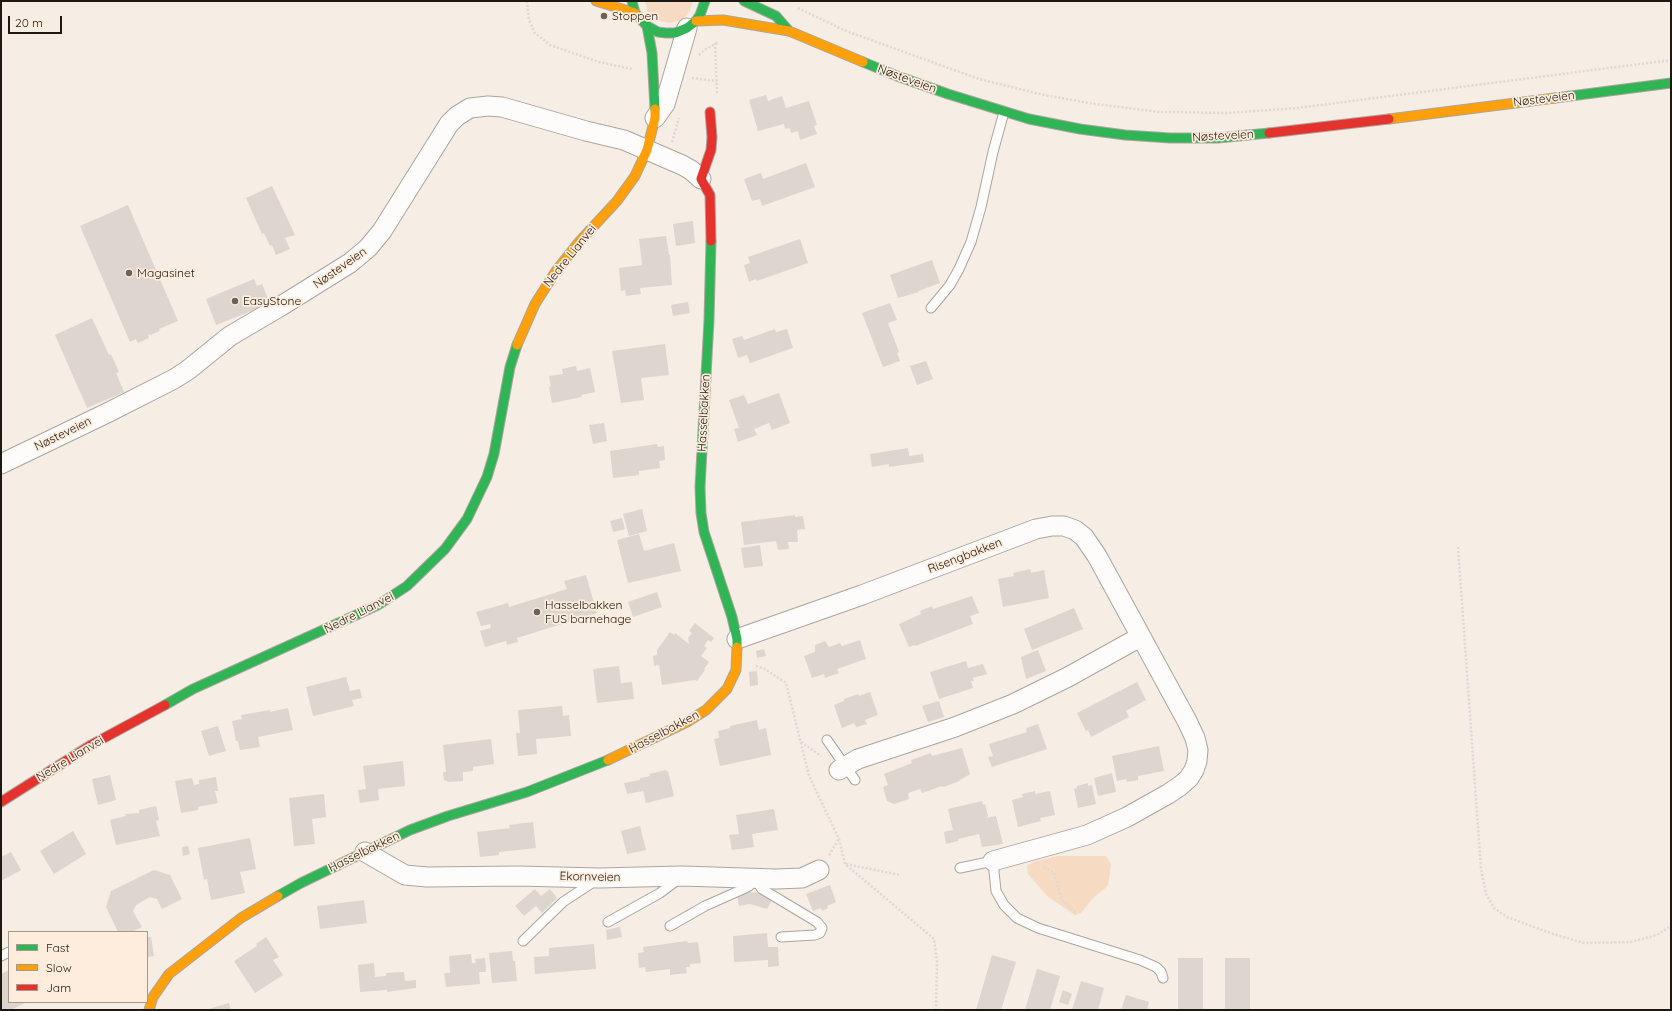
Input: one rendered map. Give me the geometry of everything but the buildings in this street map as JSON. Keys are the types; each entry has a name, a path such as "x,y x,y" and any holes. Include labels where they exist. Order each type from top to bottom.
{"street":[{"path":"596,1 635,13"},
{"path":"632,1 635,13 647,26"},
{"path":"691,25 700,15 705,1"},
{"name":"Nøsteveien","path":"744,1 776,16 789,31"},
{"name":"Nøsteveien","path":"647,26 658,32 666,34 675,33 691,25 723,20 789,31 897,76 1004,112 1080,129 1125,135 1170,138 1218,138 1296,131 1671,83"},
{"name":"Nedre Lianvei","path":"1,802 53,768 147,714 213,680 378,605 407,586 445,549 467,519 487,477 494,454 510,367 520,336 535,304 556,271 579,242 617,201 638,172 647,150 656,118 665,104 691,25"},
{"name":"Nedre Lianvei","path":"647,26 652,53 656,118"},
{"name":"Nøsteveien","path":"1,464 108,413 174,379 188,370 230,336 350,263 368,248 382,231 441,135 449,124 463,112 479,107 502,107 586,131 624,140 647,150"},
{"path":"701,179 711,150 712,137 710,112"},
{"name":"Hasselbakken","path":"149,1010 153,998 169,974 241,918 301,883 410,830 448,816 527,792 576,774 665,734 706,710 720,696 732,680 737,660 737,639 732,617 704,532 701,513 701,465 711,259 710,195 701,179 691,170 647,150"},
{"name":"Risengbakken","path":"737,639 862,595 1036,529 1052,526 1064,526 1075,530 1084,537 1097,556 1194,738 1198,750 1194,770 1189,778 1168,794 1127,817 1087,835 993,861"},
{"path":"846,772 858,759 955,726 1012,704 1068,677 1140,637"},
{"name":"Ekornveien","path":"365,852 405,875 427,877 525,876 599,878 682,876 802,878 820,870"}],"lane":[{"path":"931,308 950,285 971,242 1004,112"},
{"path":"827,740 846,772"},
{"path":"993,861 996,890 1004,905 1017,918 1044,930 1140,960 1156,967 1161,972 1163,978"},
{"name":"Risengbakken","path":"960,868 993,861"},
{"path":"608,922 660,893 682,876"},
{"path":"523,941 563,902 599,878"},
{"path":"670,926 705,906 749,886 754,878 762,889 817,922 822,928 820,933 815,935 781,937"}],"path":[{"path":"527,1 529,20 535,33 550,45 599,62 634,69"},
{"path":"796,8 846,31 979,79 1044,95 1095,104 1160,112 1227,113 1297,108 1671,60"},
{"path":"696,58 715,43 721,41"},
{"path":"715,43 717,98"},
{"path":"688,77 717,81"},
{"path":"672,145 680,114"},
{"path":"1458,547 1481,869 1486,894 1491,904 1494,908 1507,917 1553,934 1584,943 1631,942 1657,934 1671,926"},
{"path":"737,660 765,669 786,683 809,776 839,839 845,864 934,939 937,961 936,1010"},
{"path":"1025,853 1032,863 1045,867 1054,873 1062,900 1076,913"},
{"path":"845,864 900,875"}],"shaded area":[{"path":"645,1 693,1 690,10 685,17 678,21 669,23 661,21 648,12"},
{"path":"1058,856 1106,856 1111,864 1108,886 1094,897 1081,913 1075,915 1048,897 1028,874 1027,865 1036,861"}],"traffic: fast":[{"path":"632,1 635,13 647,26 658,32 666,33 675,33 687,28 696,21 705,1"},
{"path":"744,1 776,16 789,31"},
{"path":"647,26 652,53 655,109"},
{"path":"863,62 948,94 1029,119 1080,129 1125,135 1170,138 1218,138 1269,133"},
{"path":"1555,98 1671,83"},
{"path":"711,241 709,320 700,487 701,513 704,532 732,617 737,639 737,647"},
{"path":"165,705 193,689 378,605 407,586 445,549 467,519 487,477 494,454 510,367 517,345"},
{"path":"278,896 301,883 410,830 448,816 527,792 608,760"}],"traffic: slow":[{"path":"596,1 635,13"},
{"path":"696,21 723,20 789,31 863,62"},
{"path":"1389,119 1555,98"},
{"path":"517,345 535,304 556,271 579,242 617,201 635,176 647,150 655,118 655,109"},
{"path":"608,760 687,722 706,710 727,689 736,670 737,647"},
{"path":"149,1010 153,997 169,974 241,918 278,896"}],"traffic: jam":[{"path":"710,112 712,137 711,150 701,179 710,195 711,241"},
{"path":"1269,133 1389,119"},
{"path":"1,802 91,745 165,705"}],"place":[{"name":"Stoppen","path":"604,16"},
{"name":"Magasinet","path":"129,273"},
{"name":"EasyStone","path":"235,301"},
{"name":"Hasselbakken FUS barnehage","path":"537,612"}]}
